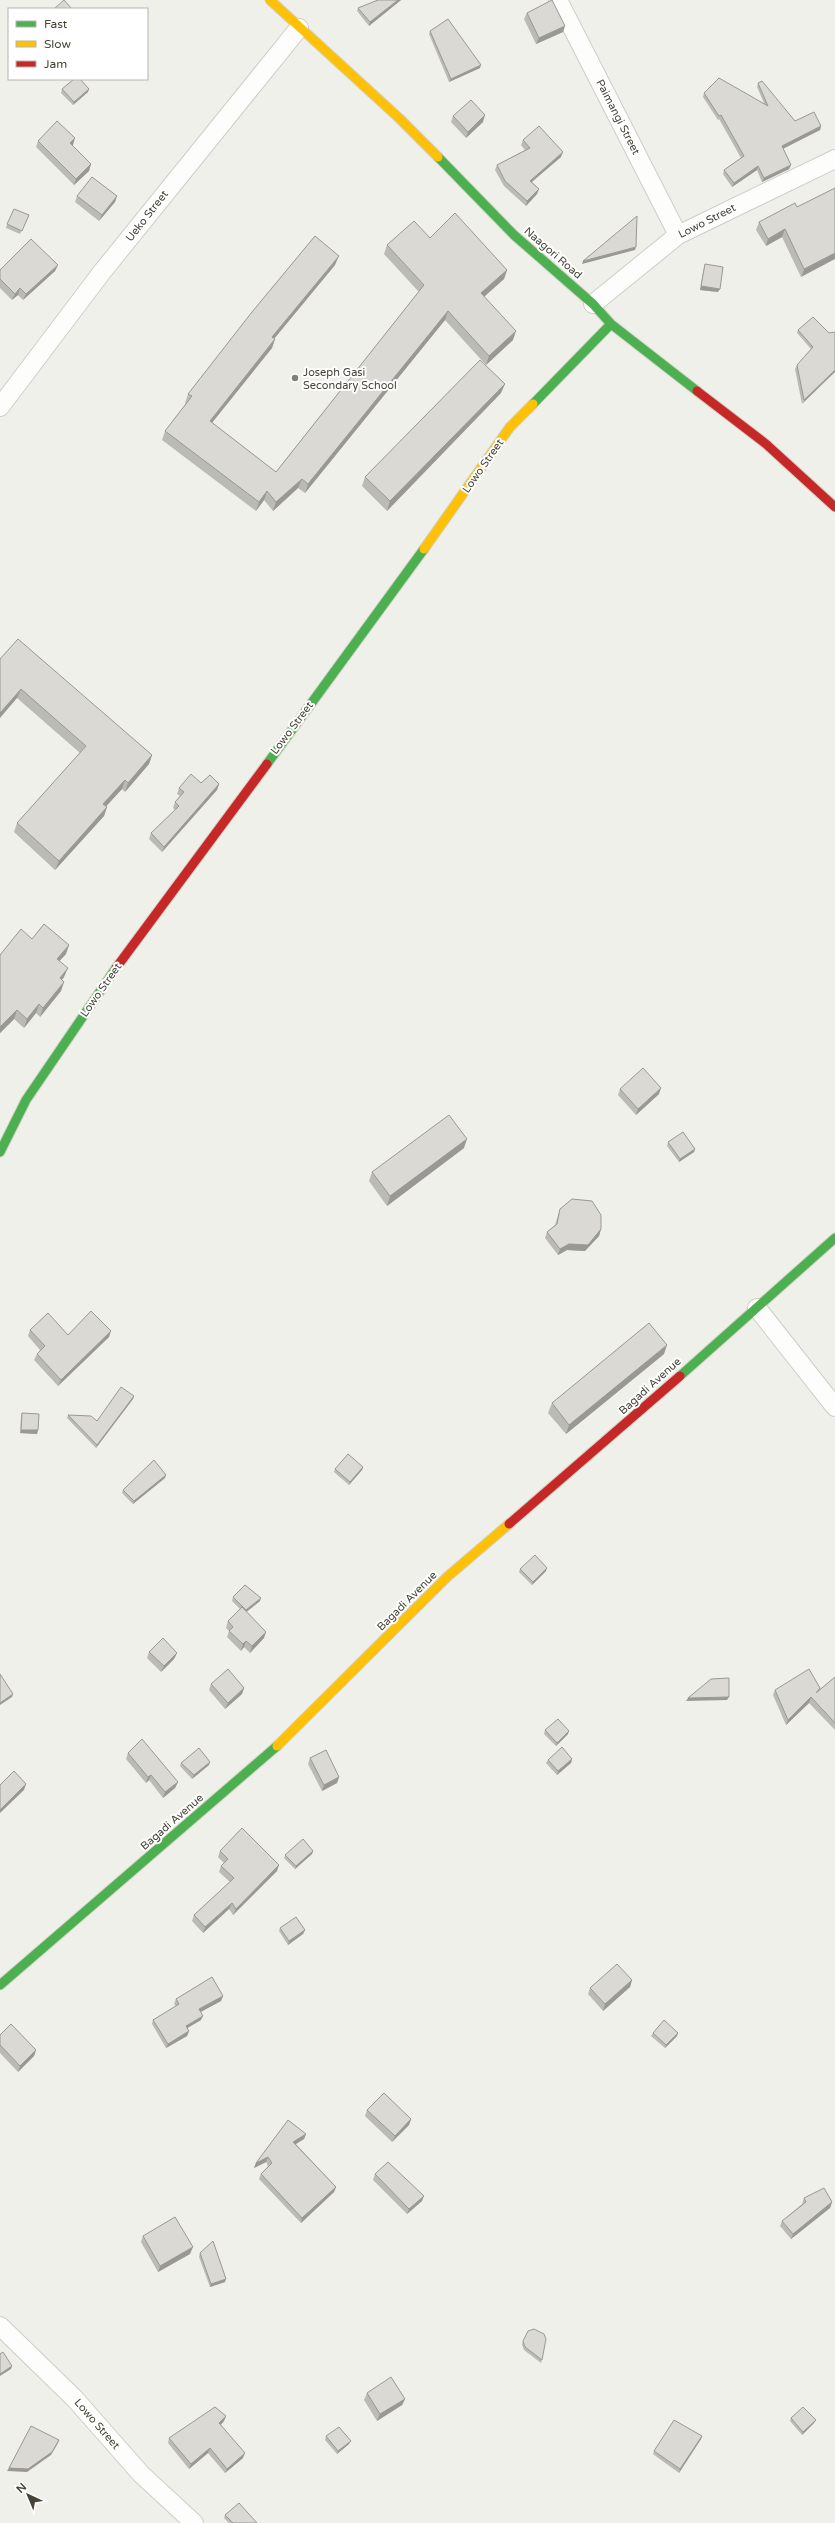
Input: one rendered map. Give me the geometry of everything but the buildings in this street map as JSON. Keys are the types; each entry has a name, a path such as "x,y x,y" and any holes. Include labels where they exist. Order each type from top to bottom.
{"street":[{"name":"Naagori Road","path":"270,0 398,118 514,235 593,304 611,324 766,444 835,507"},
{"name":"Paimangi Street","path":"558,0 678,235"},
{"name":"Ueko Street","path":"0,407 102,272 299,28"},
{"name":"Lowo Street","path":"593,304 678,235 835,159"},
{"name":"Lowo Street","path":"0,1152 26,1100 112,974 384,606 510,427 611,324"},
{"name":"Bagadi Avenue","path":"0,1985 293,1732 447,1578 595,1451 835,1238"},
{"path":"756,1308 835,1407"},
{"name":"Lowo Street","path":"0,2326 75,2399 141,2474 194,2523"}],"traffic: fast":[{"path":"438,157 514,235 593,304 611,324 697,391"},
{"path":"533,404 611,324"},
{"path":"267,764 424,549"},
{"path":"0,1152 26,1100 116,968"},
{"path":"680,1376 835,1238"},
{"path":"0,1985 277,1746"}],"traffic: slow":[{"path":"270,0 399,118 438,157"},
{"path":"424,549 510,427 533,404"},
{"path":"277,1746 447,1577 509,1524"}],"traffic: jam":[{"path":"697,391 766,444 835,507"},
{"path":"116,968 267,764"},
{"path":"509,1524 680,1376"}],"place":[{"name":"Joseph Gasi Secondary School","path":"295,378"}]}
